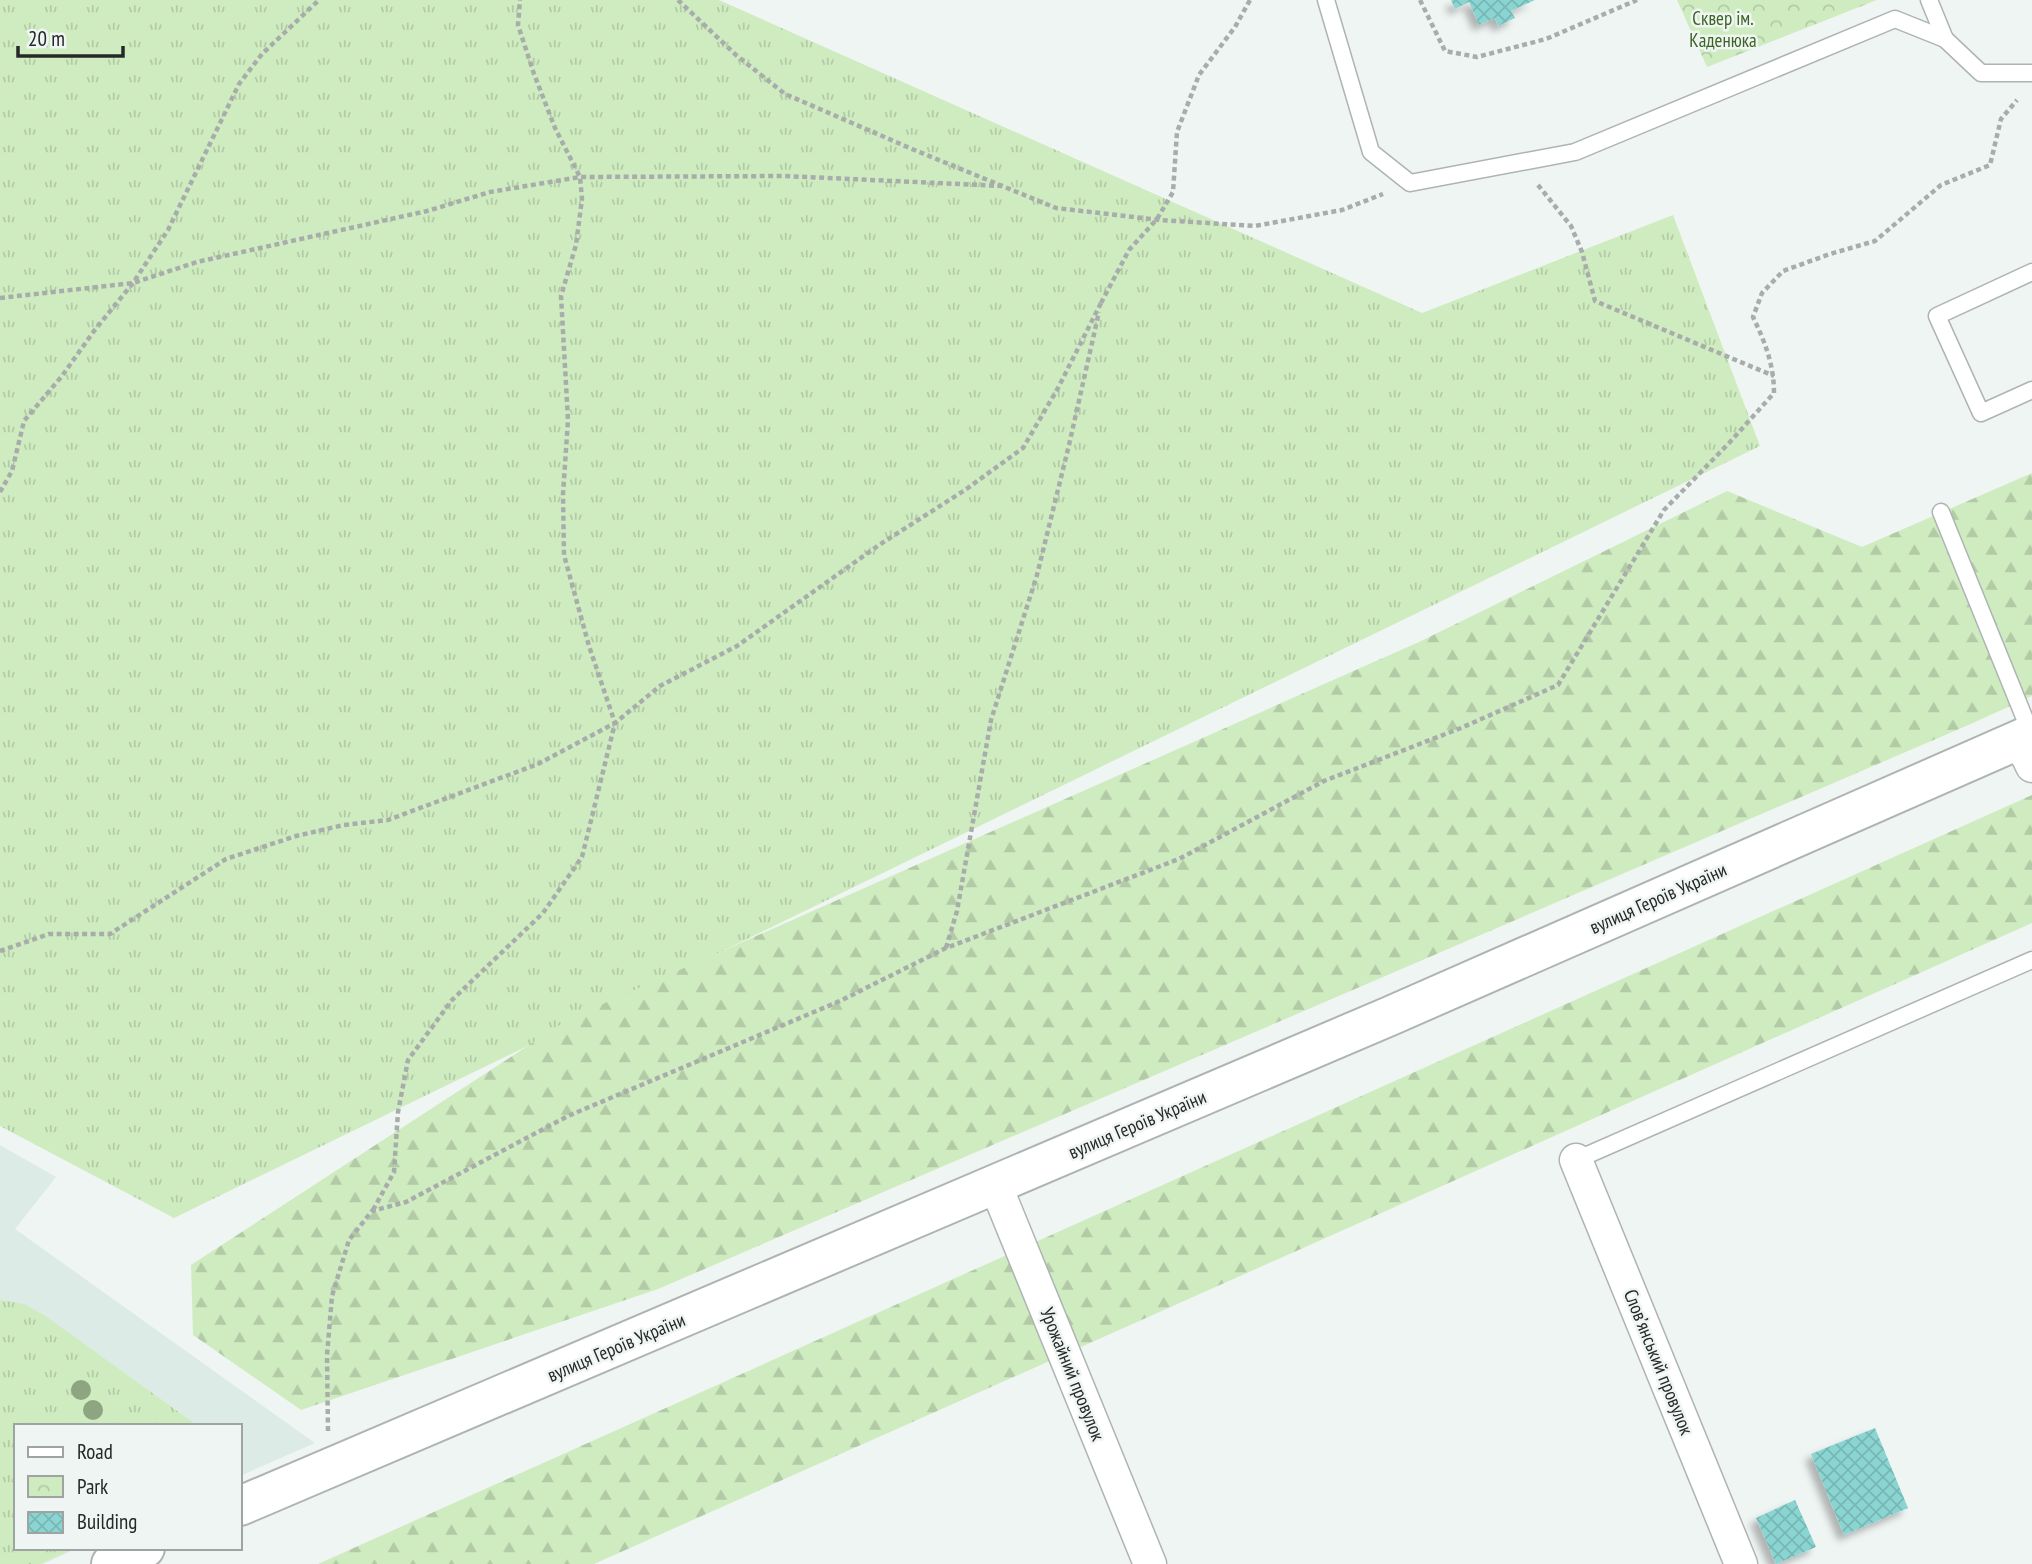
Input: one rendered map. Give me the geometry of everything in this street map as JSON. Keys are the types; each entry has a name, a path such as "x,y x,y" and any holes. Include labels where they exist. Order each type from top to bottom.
{"main road":[{"name":"вулиця Героїв України","path":"242,1505 2029,743"},
{"path":"111,1564 141,1550"}],"street":[{"name":"Словʼянський провулок","path":"1576,1160 1741,1564"},
{"name":"Урожайний провулок","path":"995,1184 1150,1564"}],"lane":[{"path":"1326,0 1371,152 1410,183 1575,152 1895,19 1945,38"},
{"path":"1929,0 1945,38 1981,73 2032,73"},
{"path":"2032,272 1937,316 1982,413 2032,390"},
{"path":"1941,512 2029,743"},
{"path":"1576,1160 2032,960"}],"path":[{"path":"0,492 12,471 24,421 133,283 168,230 239,84 262,54 319,0"},
{"path":"328,1470 327,1355 332,1296 349,1240 372,1210 394,1172 398,1112 408,1060 452,1000 543,913 582,857 615,723 589,646 564,555 563,494 568,420 561,296 576,245 582,199 580,177 555,128 530,62 518,25 520,0"},
{"path":"678,0 736,55 785,94 1056,208 1255,226 1342,210 1410,183"},
{"path":"0,951 49,934 110,934 226,859 296,836 344,825 388,820 537,764 615,723 660,686 737,646 879,545 1023,448 1058,388 1129,250 1157,219 1173,192 1177,132 1199,75 1235,27 1250,0"},
{"path":"1420,0 1445,51 1477,57 1546,39 1637,0"},
{"path":"372,1210 406,1202 568,1116 840,1001 946,948 1179,859 1324,781 1461,728 1558,685 1664,510 1774,393 1774,376 1766,344 1753,317 1762,293 1783,271 1875,241 1941,185 1990,165 2001,119 2024,92"},
{"path":"1520,163 1571,226 1582,252 1595,301 1774,376"},
{"path":"0,299 133,283 197,262 427,211 490,192 580,177 785,176 1002,186"},
{"path":"946,948 957,911 991,720 1037,575 1101,303"}],"shaded area":[{"path":"0,1145 56,1177 15,1229 315,1443 242,1475 242,1424 14,1424 14,1550 74,1550 43,1564 0,1564"}],"green space":[{"path":"0,0 719,0 1422,313 1673,215 1760,446 174,1218 0,1126"},
{"name":"Сквер ім. Каденюка","path":"1677,0 1877,0 1707,67"},
{"path":"2032,473 2032,696 658,1289 301,1410 193,1335 191,1265 569,1019 1419,642 1727,491 1862,547"},
{"path":"2032,795 2032,923 594,1564 318,1564"},
{"path":"0,1300 24,1304 44,1315 195,1424 14,1424 14,1550 72,1550 40,1564 0,1564"}],"building":[{"path":"1451,0 1535,0 1511,11 1515,18 1498,26 1495,18 1479,25 1469,2 1455,9"},
{"path":"1875,1428 1908,1508 1844,1535 1811,1454"},
{"path":"1795,1500 1816,1547 1776,1564 1756,1518"}]}
